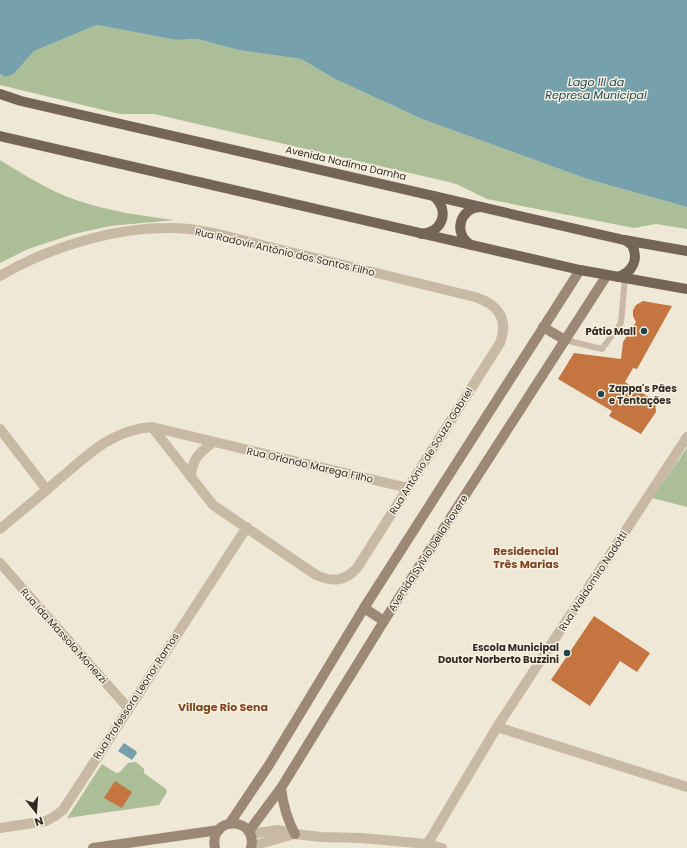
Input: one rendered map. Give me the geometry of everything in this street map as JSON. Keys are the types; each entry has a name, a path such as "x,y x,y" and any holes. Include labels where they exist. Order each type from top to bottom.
{"main road":[{"name":"Avenida Nadima Damha","path":"0,94 21,101 624,240 687,251"},
{"path":"0,136 472,246 580,270 687,289"},
{"path":"421,234 431,232 436,229 441,221 443,210 438,200 434,196"},
{"path":"472,246 462,236 460,226 461,221 467,212 472,209 484,208"},
{"path":"621,277 631,270 635,262 635,253 632,245 624,240"},
{"path":"230,823 269,765 364,608 580,270"},
{"name":"Avenida Sylvio Della Rovere","path":"250,833 281,788 384,621 607,275"},
{"path":"543,327 565,340"},
{"path":"364,608 384,621"},
{"path":"281,788 283,806 295,834"},
{"path":"215,848 215,836 219,830 226,824 230,823 241,824 250,833 252,847"},
{"path":"93,848 219,830"}],"street":[{"name":"Rua Radovir Antônio dos Santos Filho","path":"0,276 32,260 70,245 128,231 169,228 216,234 475,297 493,304 499,312"},
{"name":"Rua Antônio de Souza Gabriel","path":"246,528 316,575 330,580 338,580 352,574 500,343 504,332 503,322 499,312"},
{"name":"Rua Orlando Marega Filho","path":"0,529 101,444 125,432 139,428 152,427 408,488"},
{"path":"152,427 213,505 246,528"},
{"path":"0,429 47,490"},
{"name":"Rua Waldomiro Nadotti","path":"426,846 497,727 687,437"},
{"path":"191,478 191,468 196,456 213,442"},
{"name":"Rua Professora Leonor Ramos","path":"0,828 46,821 62,810 246,528"},
{"name":"Rua Ida Massola Monezzi","path":"0,563 128,708"},
{"path":"497,727 687,787"},
{"path":"250,833 277,830 321,837 361,838 442,848"},
{"path":"252,847 295,834"}],"lane":[{"path":"565,340 602,348 621,323 621,277"}],"green space":[{"path":"97,25 176,40 198,39 238,50 301,59 335,79 422,119 587,179 687,207 687,229 656,224 634,228 487,199 449,182 154,114 120,114 0,85 0,74 5,77 14,74 34,51"},
{"path":"0,160 47,187 76,200 125,213 175,220 110,226 74,234 28,249 0,263"},
{"path":"687,448 687,507 652,498"},
{"path":"136,762 144,769 144,773 166,789 167,792 159,805 67,818 102,764 116,773 120,772 128,763"}],"water":[{"name":"Lago III da Represa Municipal","path":"0,0 687,0 687,207 587,179 422,119 335,79 301,59 238,50 198,39 176,40 97,25 34,51 14,74 5,77 0,74"},
{"path":"124,743 137,753 132,760 118,751"}],"building":[{"path":"643,301 672,306 637,369 633,368 625,382 655,401 656,412 641,434 609,416 612,411 558,379 574,353 621,359 623,342 636,322 633,316 633,310 636,305"},
{"name":"Escola Municipal Doutor Norberto Buzzini","path":"594,616 650,653 637,672 620,661 590,706 551,680"},
{"path":"115,781 132,792 122,808 104,798"}],"place":[{"name":"Pátio Mall","path":"644,331"},
{"name":"Zappa's Pães e Tentações","path":"601,394"},
{"name":"Escola Municipal Doutor Norberto Buzzini","path":"567,653"}],"district":[{"name":"Residencial Três Marias","path":"526,557"},
{"name":"Village Rio Sena","path":"223,707"}]}
